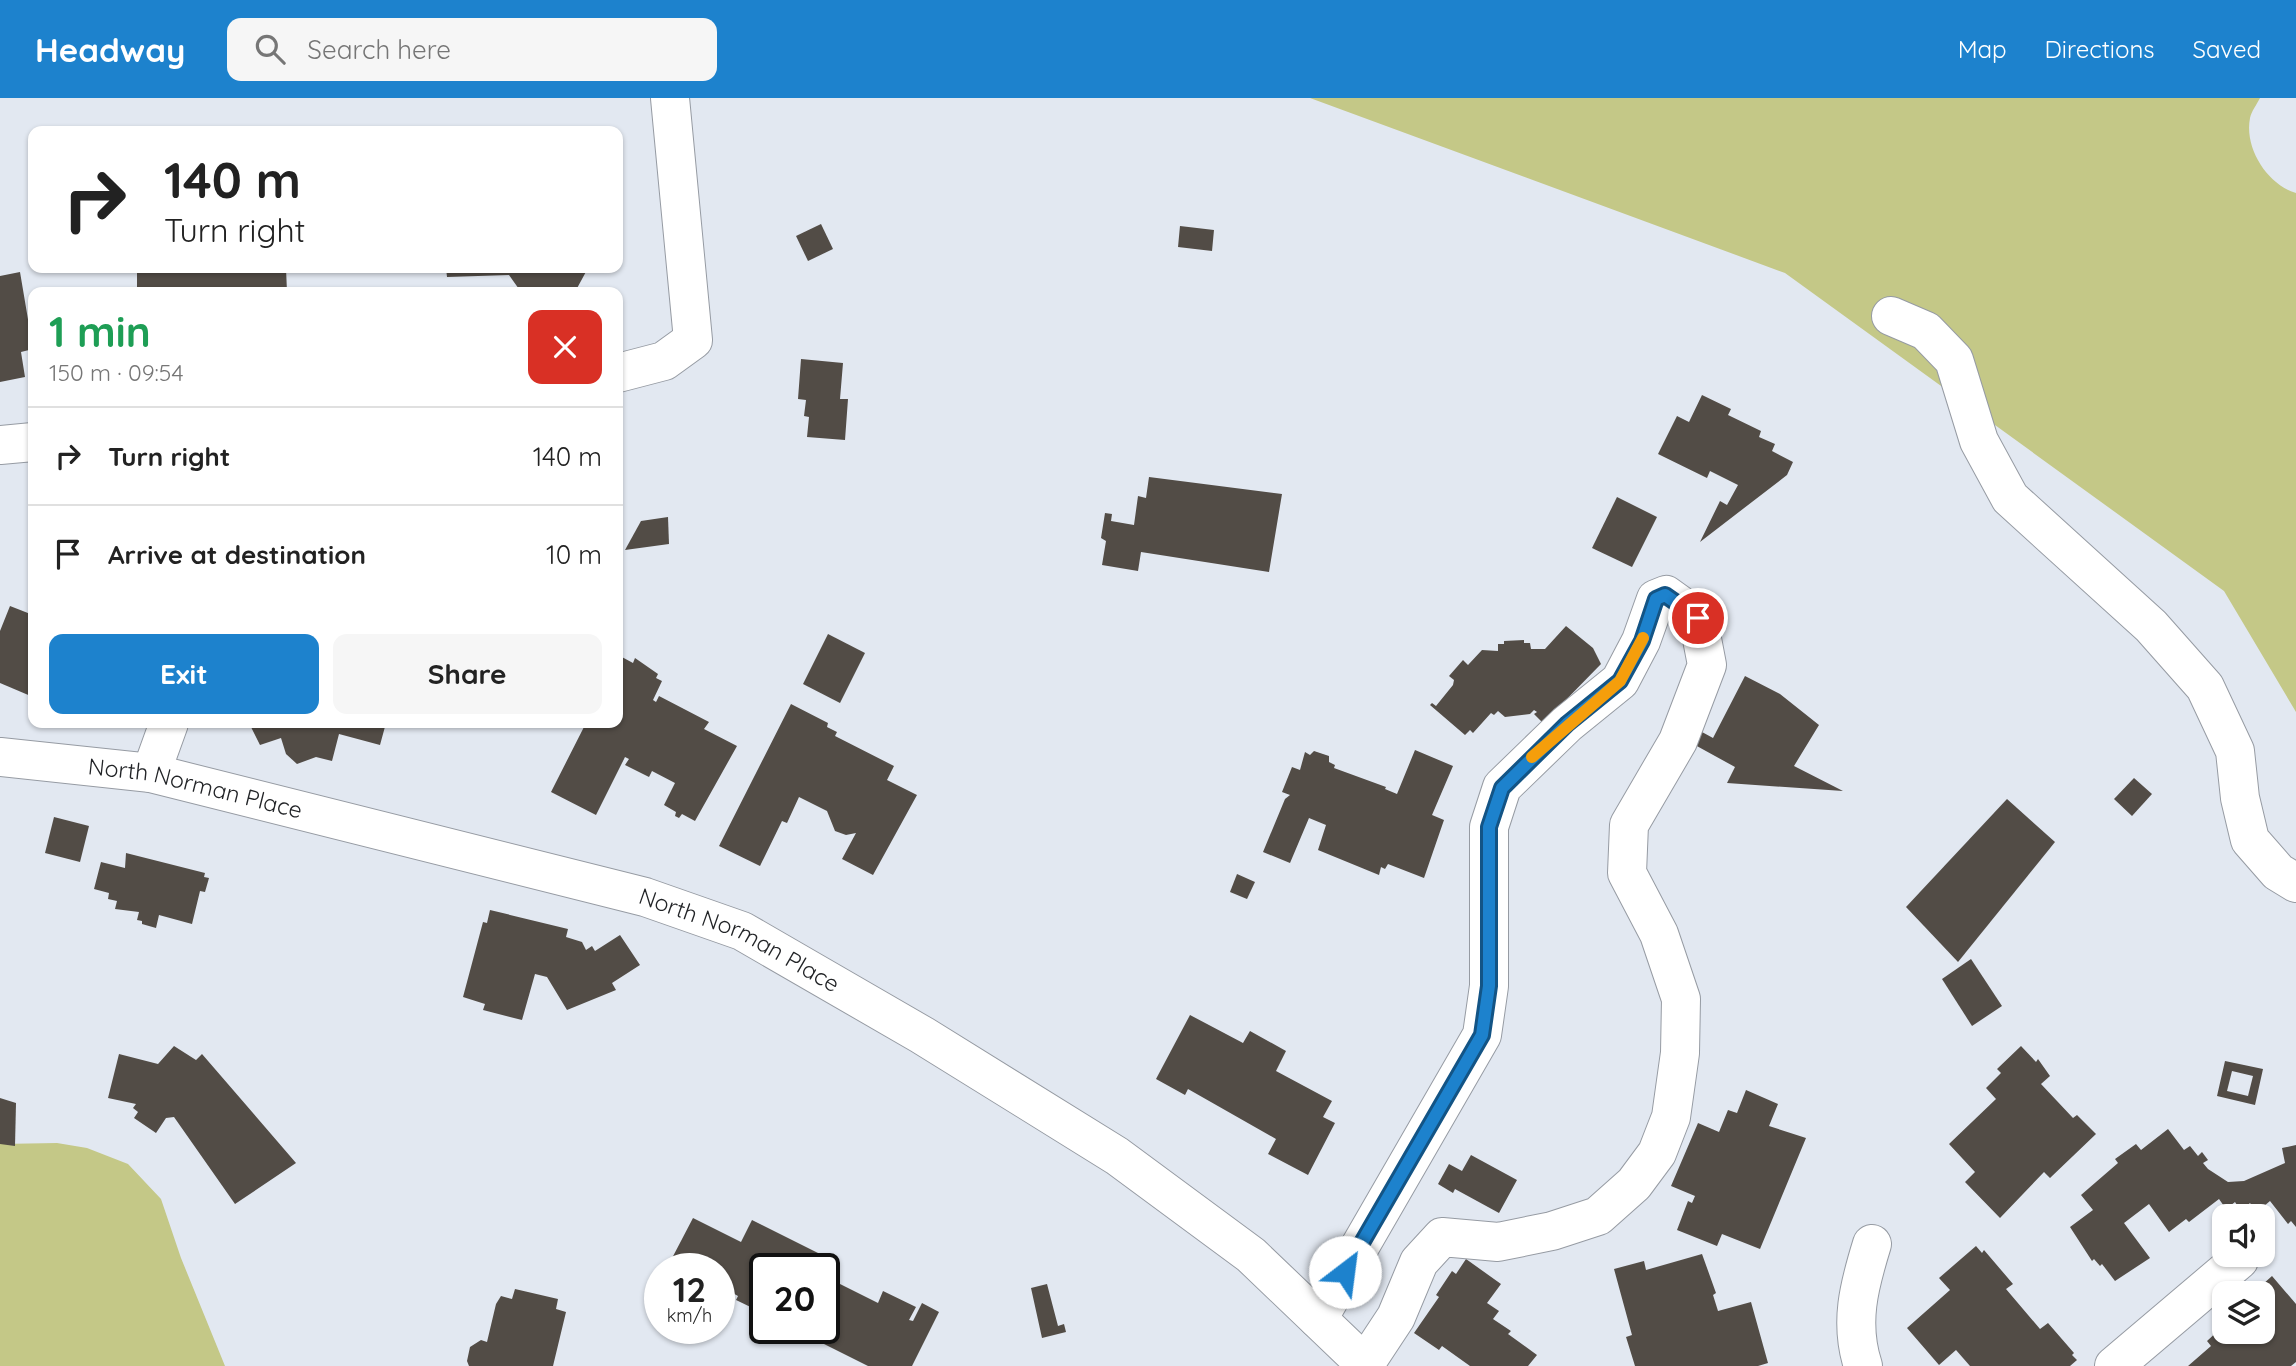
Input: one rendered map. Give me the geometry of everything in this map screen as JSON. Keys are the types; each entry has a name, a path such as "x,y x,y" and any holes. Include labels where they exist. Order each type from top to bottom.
{"street":[{"path":"623,372 664,361 693,340 670,98"},
{"path":"1891,316 1926,331 1954,360 1979,441 2010,498 2151,626 2205,687 2235,751 2240,798 2250,840 2278,872 2296,883"},
{"path":"0,445 28,442"},
{"path":"1318,1319 1482,1035 1489,986 1489,827 1502,788 1567,724 1620,681 1642,641 1656,599 1665,595 1698,618 1707,665 1678,741 1629,825 1627,873 1659,934 1681,999 1680,1053 1671,1117 1657,1153 1634,1184 1598,1216 1552,1231 1498,1242 1442,1237 1419,1262 1396,1317 1366,1365"},
{"path":"151,773 167,728"},
{"name":"North Norman Place","path":"0,757 151,773 645,897 742,931 922,1035 1117,1156 1251,1255 1366,1365"},
{"path":"1863,1366 1856,1343 1856,1295 1872,1244"},
{"path":"2114,1366 2231,1267"}],"green space":[{"path":"1310,98 2260,98 2250,118 2249,130 2255,153 2260,164 2276,182 2296,193 2296,712 2224,591 1785,273"},
{"path":"57,1143 87,1148 128,1164 161,1199 181,1258 225,1366 0,1366 0,1144"}],"building":[{"path":"821,224 833,249 808,261 796,236"},
{"path":"1180,226 1214,230 1212,251 1178,247"},
{"path":"20,272 28,319 28,350 21,352 25,377 0,382 0,276"},
{"path":"137,273 286,273 287,287 137,287"},
{"path":"447,273 585,273 578,287 517,287 509,275 447,277"},
{"path":"801,359 843,363 840,399 848,399 845,440 807,437 809,417 804,416 806,400 798,399"},
{"path":"1702,395 1731,409 1728,415 1761,431 1759,437 1775,444 1772,451 1793,462 1787,475 1700,542 1720,501 1727,505 1738,485 1710,471 1707,478 1658,454 1677,416 1689,422"},
{"path":"1149,477 1282,494 1269,572 1141,552 1138,571 1102,565 1106,541 1101,538 1105,513 1112,514 1111,521 1134,525 1138,496 1146,498"},
{"path":"1617,497 1657,517 1632,567 1592,548"},
{"path":"668,517 669,544 625,550 641,521"},
{"path":"10,606 28,613 28,695 0,683 0,631"},
{"path":"1566,626 1593,648 1601,664 1556,710 1546,726 1534,714 1537,712 1534,710 1530,714 1505,717 1498,711 1494,715 1491,713 1473,733 1470,730 1465,735 1430,705 1432,703 1436,706 1453,685 1454,680 1449,676 1463,660 1468,665 1482,650 1498,651 1498,644 1504,644 1504,641 1524,640 1524,643 1530,643 1531,649 1545,649"},
{"path":"828,634 865,653 840,703 803,684"},
{"path":"623,658 633,663 635,658 658,674 656,678 662,681 653,700 656,702 659,696 709,722 704,729 737,746 695,821 682,814 679,818 675,816 676,812 664,805 675,783 652,771 649,777 625,765 629,759 625,757 596,815 551,792 583,728 623,728"},
{"path":"1745,676 1780,694 1819,725 1794,766 1843,791 1727,783 1735,767 1695,745 1702,732 1713,738"},
{"path":"791,704 828,723 827,727 837,732 835,736 894,766 887,780 917,795 873,875 842,859 856,833 846,835 835,831 827,811 799,797 787,823 782,821 760,866 719,846"},
{"path":"252,728 385,728 380,745 339,734 332,761 316,757 297,764 286,754 281,738 260,745"},
{"path":"1415,750 1453,766 1432,815 1444,820 1424,878 1388,864 1385,869 1381,867 1379,875 1318,850 1326,825 1309,818 1290,863 1263,852 1285,799 1290,795 1282,792 1292,767 1300,770 1305,752 1310,755 1314,751 1329,756 1329,762 1335,765 1334,768 1386,787 1385,789 1397,794"},
{"path":"2134,778 2152,794 2132,816 2114,799"},
{"path":"2007,799 2055,842 1958,962 1906,907"},
{"path":"54,817 89,826 80,862 45,853"},
{"path":"126,853 205,873 204,877 209,878 205,892 200,891 192,924 159,915 156,928 142,924 142,921 137,920 139,912 115,909 117,901 108,899 109,893 94,889 101,862 125,868"},
{"path":"1237,874 1255,882 1247,899 1230,892"},
{"path":"490,910 568,929 566,937 582,942 586,950 592,946 595,951 620,935 640,965 612,983 616,990 567,1010 547,977 535,974 522,1020 483,1010 485,1004 463,997 483,922 487,923"},
{"path":"1971,959 2002,1006 1972,1026 1942,979"},
{"path":"1190,1015 1243,1043 1250,1031 1286,1051 1276,1071 1332,1101 1323,1117 1335,1123 1308,1175 1268,1154 1276,1139 1188,1089 1185,1095 1156,1079"},
{"path":"174,1046 196,1060 202,1054 296,1163 235,1204 174,1117 166,1118 156,1133 134,1118 138,1112 133,1108 136,1104 108,1098 119,1054 158,1064"},
{"path":"2021,1046 2036,1062 2038,1059 2050,1076 2041,1084 2073,1118 2077,1115 2096,1134 2050,1178 2044,1172 2000,1218 1965,1182 1975,1172 1949,1144 1996,1099 1986,1088 2001,1073 1997,1069"},
{"path":"2225,1061 2263,1069 2255,1105 2217,1096","holes":["2232,1071 2253,1076 2248,1096 2227,1091"]},
{"path":"1746,1090 1778,1104 1769,1126 1806,1138 1760,1249 1722,1234 1717,1246 1677,1230 1688,1201 1692,1203 1695,1196 1671,1186 1698,1123 1719,1132 1728,1110 1737,1113"},
{"path":"0,1098 16,1103 15,1146 0,1144"},
{"path":"2168,1129 2184,1150 2190,1146 2198,1156 2202,1152 2208,1160 2203,1163 2208,1169 2228,1182 2244,1181 2285,1163 2282,1148 2296,1145 2296,1227 2291,1221 2288,1224 2270,1201 2266,1204 2222,1204 2219,1199 2189,1222 2186,1219 2169,1232 2149,1204 2124,1223 2150,1258 2115,1281 2102,1264 2100,1266 2094,1259 2092,1261 2070,1227 2093,1210 2081,1195 2118,1163 2115,1159 2136,1144 2141,1150"},
{"path":"1471,1155 1517,1180 1499,1213 1455,1189 1453,1193 1438,1184 1449,1164 1462,1171"},
{"path":"693,1218 741,1242 752,1220 818,1253 749,1253 749,1306 736,1300 735,1253 675,1253"},
{"path":"1976,1246 1982,1253 1984,1250 2013,1284 2006,1289 2040,1329 2048,1323 2074,1353 2072,1355 2077,1360 2070,1366 1970,1366 1956,1350 1939,1365 1907,1328 1950,1290 1939,1278"},
{"path":"1702,1254 1716,1293 1713,1295 1718,1311 1751,1302 1768,1363 1758,1366 1635,1366 1626,1337 1632,1335 1614,1269 1644,1261 1646,1270"},
{"path":"1466,1259 1501,1284 1487,1303 1499,1311 1493,1319 1511,1331 1508,1334 1537,1355 1528,1366 1470,1366 1442,1346 1439,1350 1414,1333 1439,1297 1436,1295 1452,1271 1456,1274"},
{"path":"2272,1276 2296,1304 2296,1362 2291,1366 2188,1366 2211,1346 2207,1341 2212,1336 2212,1344 2275,1344 2275,1281 2266,1281"},
{"path":"840,1284 878,1303 883,1291 916,1307 909,1320 913,1321 922,1303 939,1312 912,1366 868,1366 824,1344 840,1344"},
{"path":"1047,1284 1058,1326 1064,1324 1066,1332 1042,1338 1031,1288"},
{"path":"515,1289 558,1299 556,1309 566,1312 553,1366 469,1366 467,1361 470,1347 481,1340 487,1342 496,1304 501,1296 512,1299"}],"slow traffic":[{"path":"1532,757 1620,681 1643,638"}],"route":[{"path":"1345,1272 1482,1035 1489,986 1489,827 1502,788 1519,768 1567,724 1620,681 1642,641 1656,599 1665,595 1698,618"}]}
